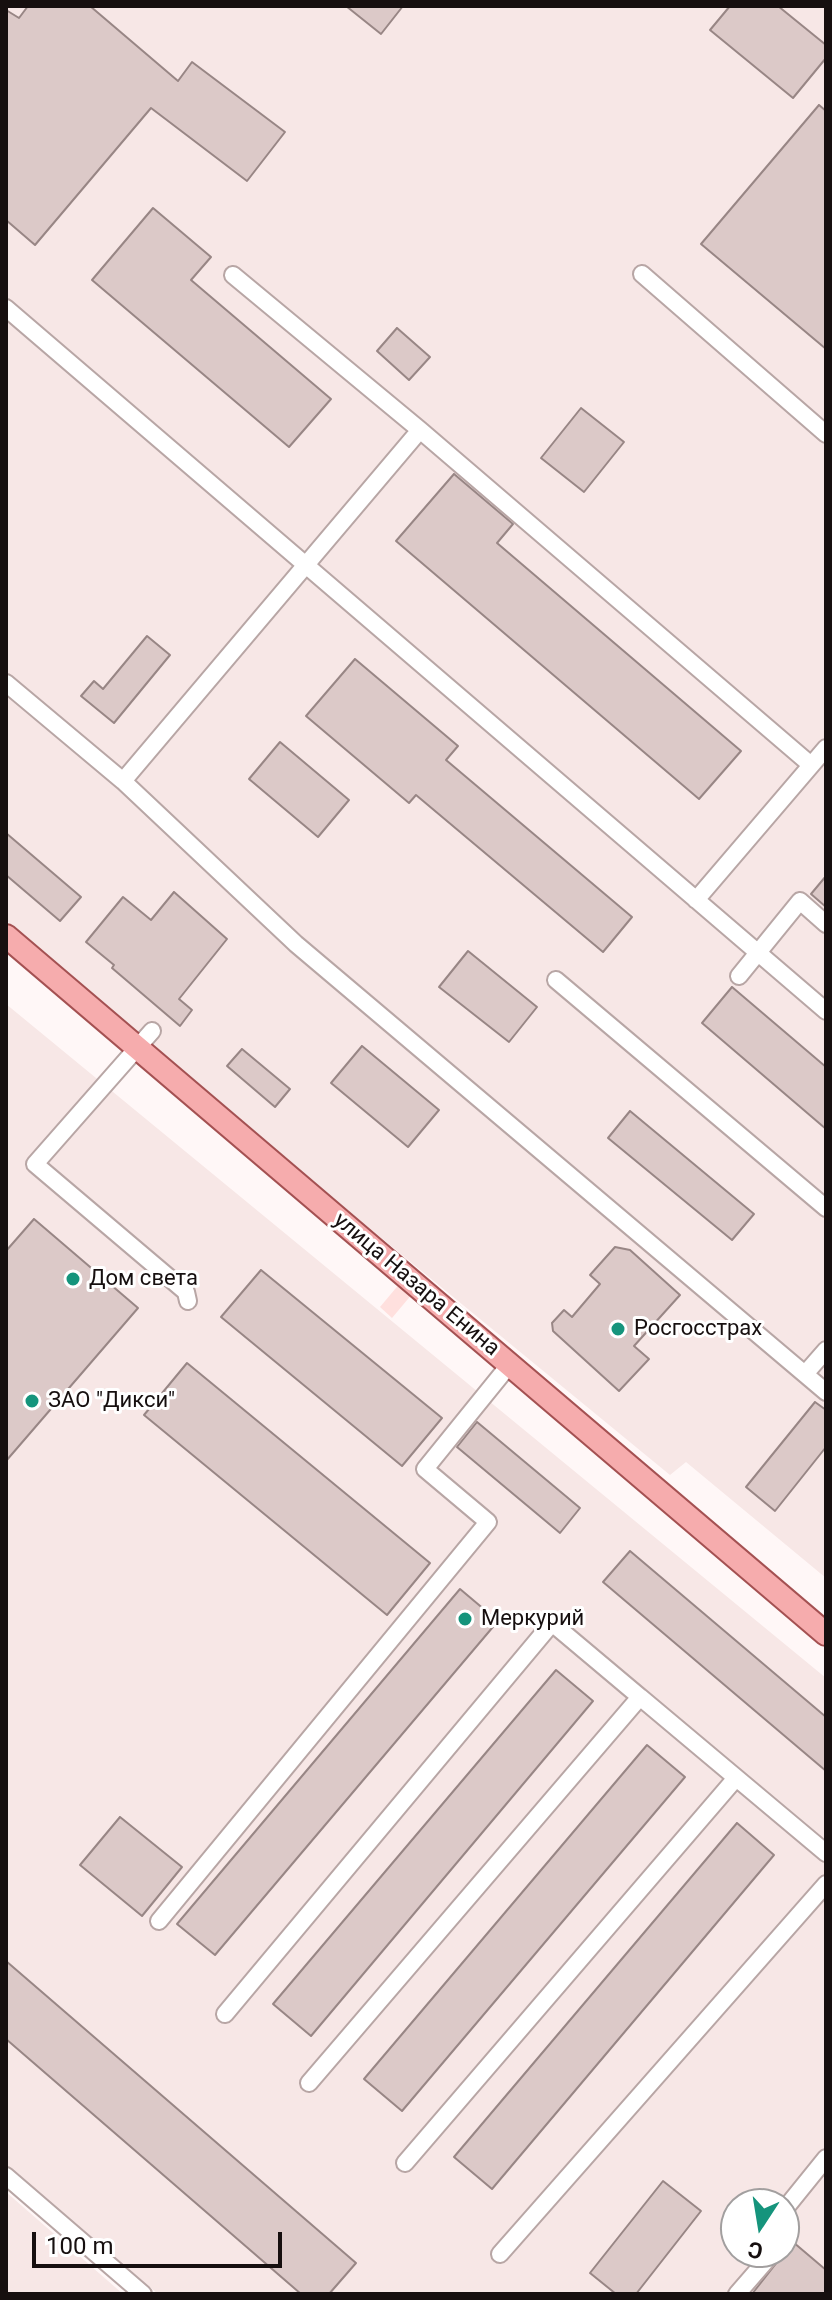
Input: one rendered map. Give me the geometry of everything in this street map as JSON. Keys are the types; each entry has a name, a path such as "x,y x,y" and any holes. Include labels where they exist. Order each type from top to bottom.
{"main road":[{"name":"улица Назара Енина","path":"6,936 145,1039 510,1364 826,1634"}],"street":[{"path":"642,274 826,434"},
{"path":"233,275 420,430 811,765"},
{"path":"8,314 307,563 826,1011"},
{"path":"123,781 420,430"},
{"path":"6,683 123,781 296,944 826,1392"},
{"path":"696,900 826,748"},
{"path":"739,976 800,901 826,924"},
{"path":"556,980 826,1208"},
{"path":"145,1039 35,1164 186,1292 188,1301"},
{"path":"805,1374 826,1350"},
{"path":"159,1921 488,1522 425,1469 510,1364"},
{"path":"225,2014 552,1623 826,1853"},
{"path":"309,2083 640,1697"},
{"path":"405,2163 736,1778"},
{"path":"500,2254 826,1884"},
{"path":"800,2190 826,2158"},
{"path":"6,2176 143,2294"},
{"path":"737,2294 760,2268"}],"shaded area":[{"path":"6,6 826,6 826,1578 686,1462 670,1475 368,1227 6,920"},
{"path":"6,1004 826,1678 826,2294 158,2294 6,2165"},
{"path":"401,1282 413,1293 392,1318 380,1307"},
{"path":"6,2192 123,2294 6,2294"}],"building":[{"path":"28,6 90,6 178,81 192,62 285,132 247,181 151,108 35,245 6,220 6,10 19,18"},
{"path":"346,6 403,6 381,34"},
{"path":"730,6 778,6 826,45 826,58 793,98 710,30"},
{"path":"819,105 826,111 826,349 701,244"},
{"path":"153,208 211,257 191,280 331,399 289,447 92,280"},
{"path":"397,328 430,357 409,380 377,351"},
{"path":"581,408 624,442 584,492 541,458"},
{"path":"454,474 513,524 497,543 741,751 699,799 396,541"},
{"path":"147,636 170,655 114,723 81,696 94,681 103,689"},
{"path":"355,659 458,746 446,760 632,917 603,952 416,795 409,803 306,716"},
{"path":"280,742 349,800 318,837 249,779"},
{"path":"6,833 81,897 60,921 6,875"},
{"path":"826,876 826,907 811,894"},
{"path":"174,892 227,939 179,999 192,1010 180,1026 86,942 123,897 151,920"},
{"path":"468,951 537,1007 509,1042 439,987"},
{"path":"732,987 826,1067 826,1129 702,1023"},
{"path":"362,1046 439,1110 408,1147 331,1083"},
{"path":"242,1049 290,1089 275,1107 227,1066"},
{"path":"630,1111 754,1214 732,1240 608,1138"},
{"name":"ЗАО \"Дикси\"","path":"34,1219 138,1308 6,1461 6,1251"},
{"path":"615,1247 630,1250 680,1295 634,1346 649,1359 619,1391 553,1331 552,1323 564,1310 572,1317 600,1284 590,1275"},
{"path":"261,1270 442,1418 402,1466 221,1317"},
{"path":"187,1363 430,1563 387,1615 144,1415"},
{"path":"815,1402 826,1410 826,1447 775,1511 746,1487"},
{"path":"477,1422 580,1508 560,1533 457,1447"},
{"path":"630,1551 826,1717 826,1771 603,1582"},
{"path":"460,1589 498,1621 215,1955 177,1924"},
{"path":"556,1670 593,1701 311,2036 273,2004"},
{"path":"647,1745 685,1777 402,2111 364,2079"},
{"path":"120,1817 182,1867 142,1916 80,1865"},
{"path":"737,1823 774,1855 492,2189 454,2157"},
{"path":"6,1961 356,2263 329,2294 301,2294 6,2039"},
{"path":"663,2181 701,2211 636,2294 616,2294 590,2273"},
{"path":"800,2248 826,2270 826,2294 752,2294 772,2268 800,2268"}],"place":[{"name":"Дом света","path":"73,1279"},
{"name":"Росгосстрах","path":"618,1329"},
{"name":"ЗАО \"Дикси\"","path":"32,1401"},
{"name":"Меркурий","path":"465,1619"}]}
